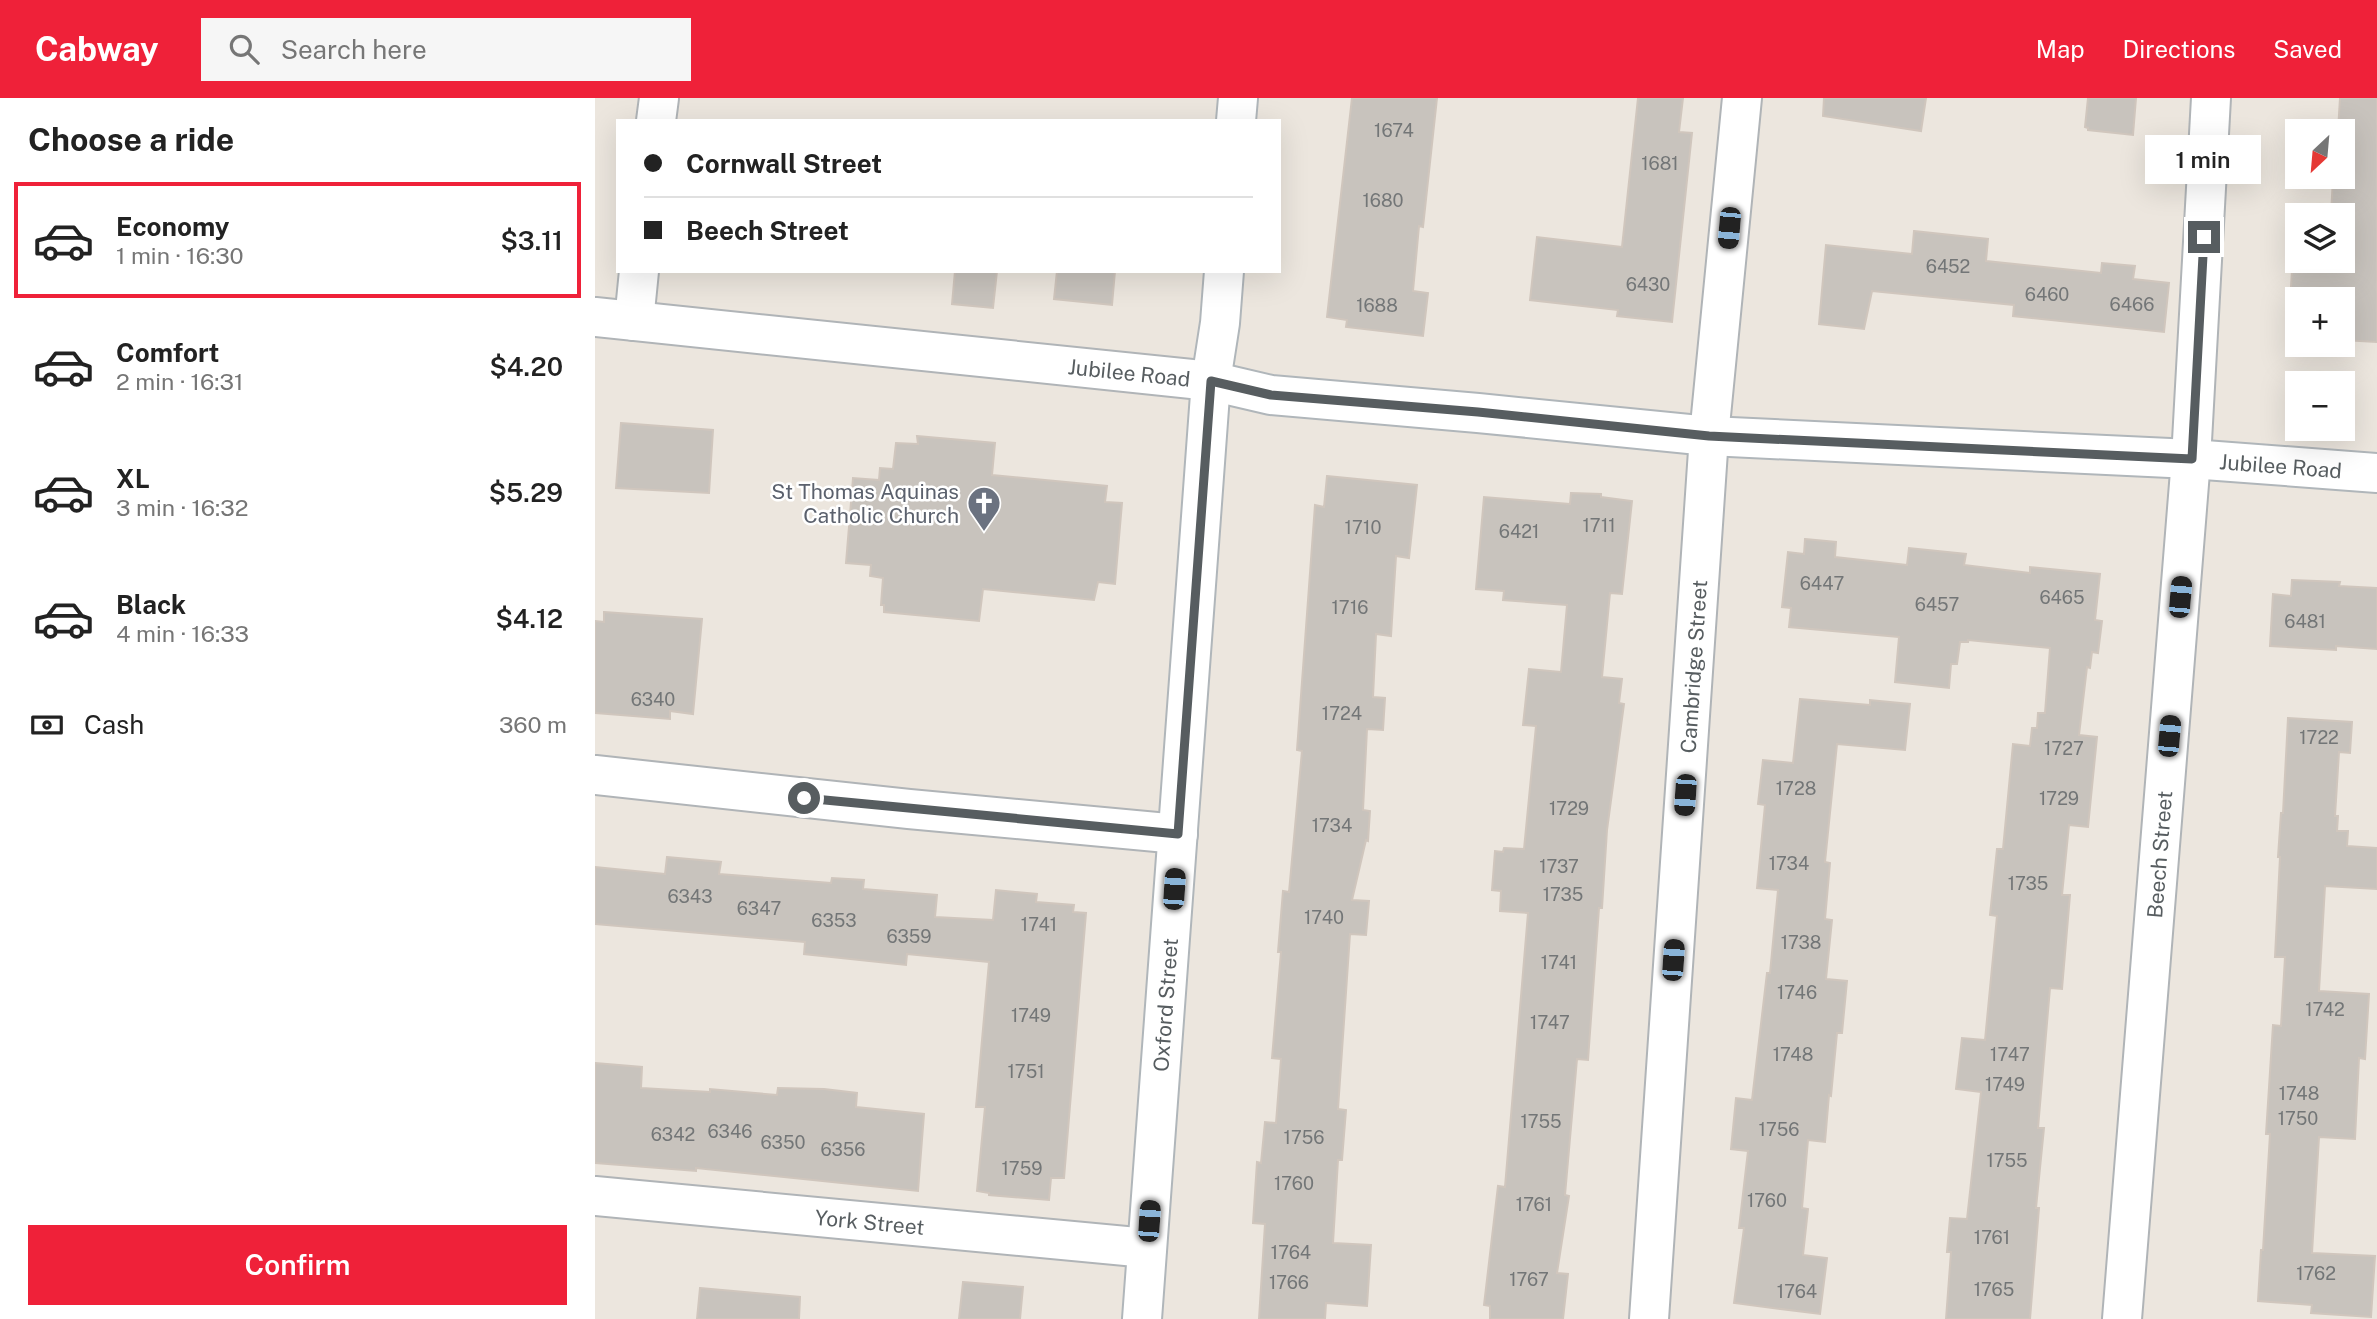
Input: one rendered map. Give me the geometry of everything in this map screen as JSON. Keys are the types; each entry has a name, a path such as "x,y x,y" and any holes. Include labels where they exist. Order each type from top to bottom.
{"street":[{"path":"656,119 659,98"},
{"path":"1236,119 1238,98"},
{"name":"Cambridge Street","path":"1649,1319 1709,436 1742,98"},
{"name":"Beech Street","path":"2122,1319 2192,459 2211,98"},
{"path":"633,321 639,273"},
{"name":"Oxford Street","path":"1142,1319 1211,381 1224,273"},
{"name":"Jubilee Road","path":"595,317 1211,381 1271,395 1478,412 1709,436 2192,459 2377,473"},
{"path":"595,775 909,809 1178,834"},
{"name":"York Street","path":"595,1196 1147,1248"}],"building":[{"path":"1352,98 1437,98 1413,291 1428,293 1423,336 1346,327 1347,320 1327,317"},
{"path":"1638,98 1683,98 1679,132 1692,133 1672,322 1617,316 1618,310 1530,300 1537,237 1622,247"},
{"path":"1824,98 1926,98 1921,131 1823,116"},
{"path":"2088,98 2136,98 2133,135 2088,130 2085,127"},
{"path":"2340,98 2377,98 2377,342 2355,341 2355,287 2291,287 2292,273 2355,273 2355,203 2332,203 2332,189 2355,189 2355,119 2339,119"},
{"path":"1914,231 1988,239 1986,261 2101,273 2102,263 2135,266 2133,279 2169,283 2164,332 2013,316 2014,305 1872,291 1864,329 1819,324 1826,245 1912,254"},
{"path":"955,273 997,273 993,308 952,304"},
{"path":"1057,273 1115,273 1112,305 1054,299"},
{"path":"621,423 713,430 709,493 616,488"},
{"name":"St Thomas Aquinas Catholic Church","path":"917,436 995,443 992,475 1107,486 1105,502 1122,503 1115,584 1098,582 1094,600 983,589 979,621 884,612 884,605 881,605 883,578 870,576 871,565 846,563 853,478 879,480 880,468 893,469 896,443 918,444"},
{"path":"1327,476 1417,485 1409,558 1396,556 1391,636 1376,634 1373,697 1385,698 1383,730 1367,729 1363,810 1370,811 1368,841 1366,840 1352,900 1369,901 1366,935 1350,934 1338,1109 1346,1110 1342,1160 1338,1160 1333,1243 1371,1245 1367,1306 1326,1303 1325,1319 1259,1319 1265,1224 1253,1223 1257,1162 1261,1163 1265,1122 1276,1123 1281,1059 1272,1058 1281,952 1278,952 1283,891 1289,892 1302,751 1297,750 1315,505 1324,507"},
{"path":"1571,493 1601,494 1601,497 1632,501 1622,594 1610,593 1602,677 1622,679 1619,703 1624,704 1607,830 1602,908 1599,908 1588,1060 1577,1059 1565,1195 1569,1196 1557,1273 1568,1274 1563,1319 1490,1319 1490,1306 1484,1305 1498,1186 1505,1187 1528,913 1500,911 1501,891 1492,890 1495,851 1503,852 1504,848 1524,849 1536,726 1523,725 1529,669 1561,672 1567,605 1503,600 1504,591 1476,589 1484,497 1570,504"},
{"path":"1805,539 1836,542 1835,557 1907,565 1909,548 1966,554 1964,565 2030,573 2030,567 2100,574 2095,620 2102,621 2098,653 2092,652 2090,668 2087,667 2079,735 2097,737 2088,827 2069,825 2062,895 2070,895 2062,989 2050,988 2038,1128 2044,1128 2036,1208 2039,1208 2030,1319 1946,1319 1951,1252 1947,1252 1950,1218 1967,1219 1981,1092 1956,1089 1962,1038 1985,1040 1997,916 1990,915 1997,849 2003,849 2013,744 2030,746 2032,728 2037,728 2038,713 2045,713 2050,648 1968,640 1960,642 1957,664 1951,664 1949,688 1895,682 1899,637 1789,627 1791,608 1782,607 1788,552 1804,554"},
{"path":"2292,580 2340,582 2339,586 2377,588 2377,649 2336,646 2336,650 2270,646 2273,594 2291,596"},
{"path":"604,612 702,619 693,714 670,711 670,719 595,713 595,621 604,622"},
{"path":"1800,699 1870,705 1870,700 1910,704 1905,750 1837,744 1825,862 1830,863 1825,919 1832,920 1826,979 1847,981 1842,1033 1837,1033 1825,1142 1808,1140 1802,1208 1808,1209 1803,1255 1827,1258 1820,1314 1734,1303 1744,1228 1739,1228 1748,1151 1731,1149 1736,1098 1752,1100 1767,973 1770,973 1778,890 1757,888 1765,805 1758,804 1763,760 1793,763"},
{"path":"2288,718 2352,722 2350,753 2339,752 2335,816 2338,816 2337,831 2348,831 2347,846 2377,848 2377,889 2325,886 2319,991 2369,994 2365,1059 2359,1058 2355,1139 2319,1137 2312,1253 2375,1256 2371,1317 2311,1313 2312,1305 2258,1301 2270,1134 2266,1134 2273,1025 2281,1026 2285,957 2275,957 2278,857"},
{"path":"667,857 721,862 719,874 831,883 832,878 864,880 863,889 937,895 935,917 993,920 996,890 1037,894 1036,902 1074,905 1073,912 1086,913 1064,1178 1051,1178 1049,1200 989,1195 977,1191 985,1107 976,1107 989,962 907,954 906,965 804,954 805,942 595,924 595,867 665,874"},
{"path":"595,1063 642,1067 641,1088 710,1092 710,1089 777,1095 778,1088 824,1089 857,1093 856,1107 924,1114 918,1191 696,1168 696,1171 595,1163"},
{"path":"963,1282 1023,1287 1020,1319 959,1319"},
{"path":"700,1288 800,1297 799,1319 697,1319"}],"place":[{"name":"St Thomas Aquinas Catholic Church","path":"984,533"}],"route":[{"path":"804,798 1178,834 1211,381 1271,395 1478,412 1709,436 2192,459 2204,237"}]}
